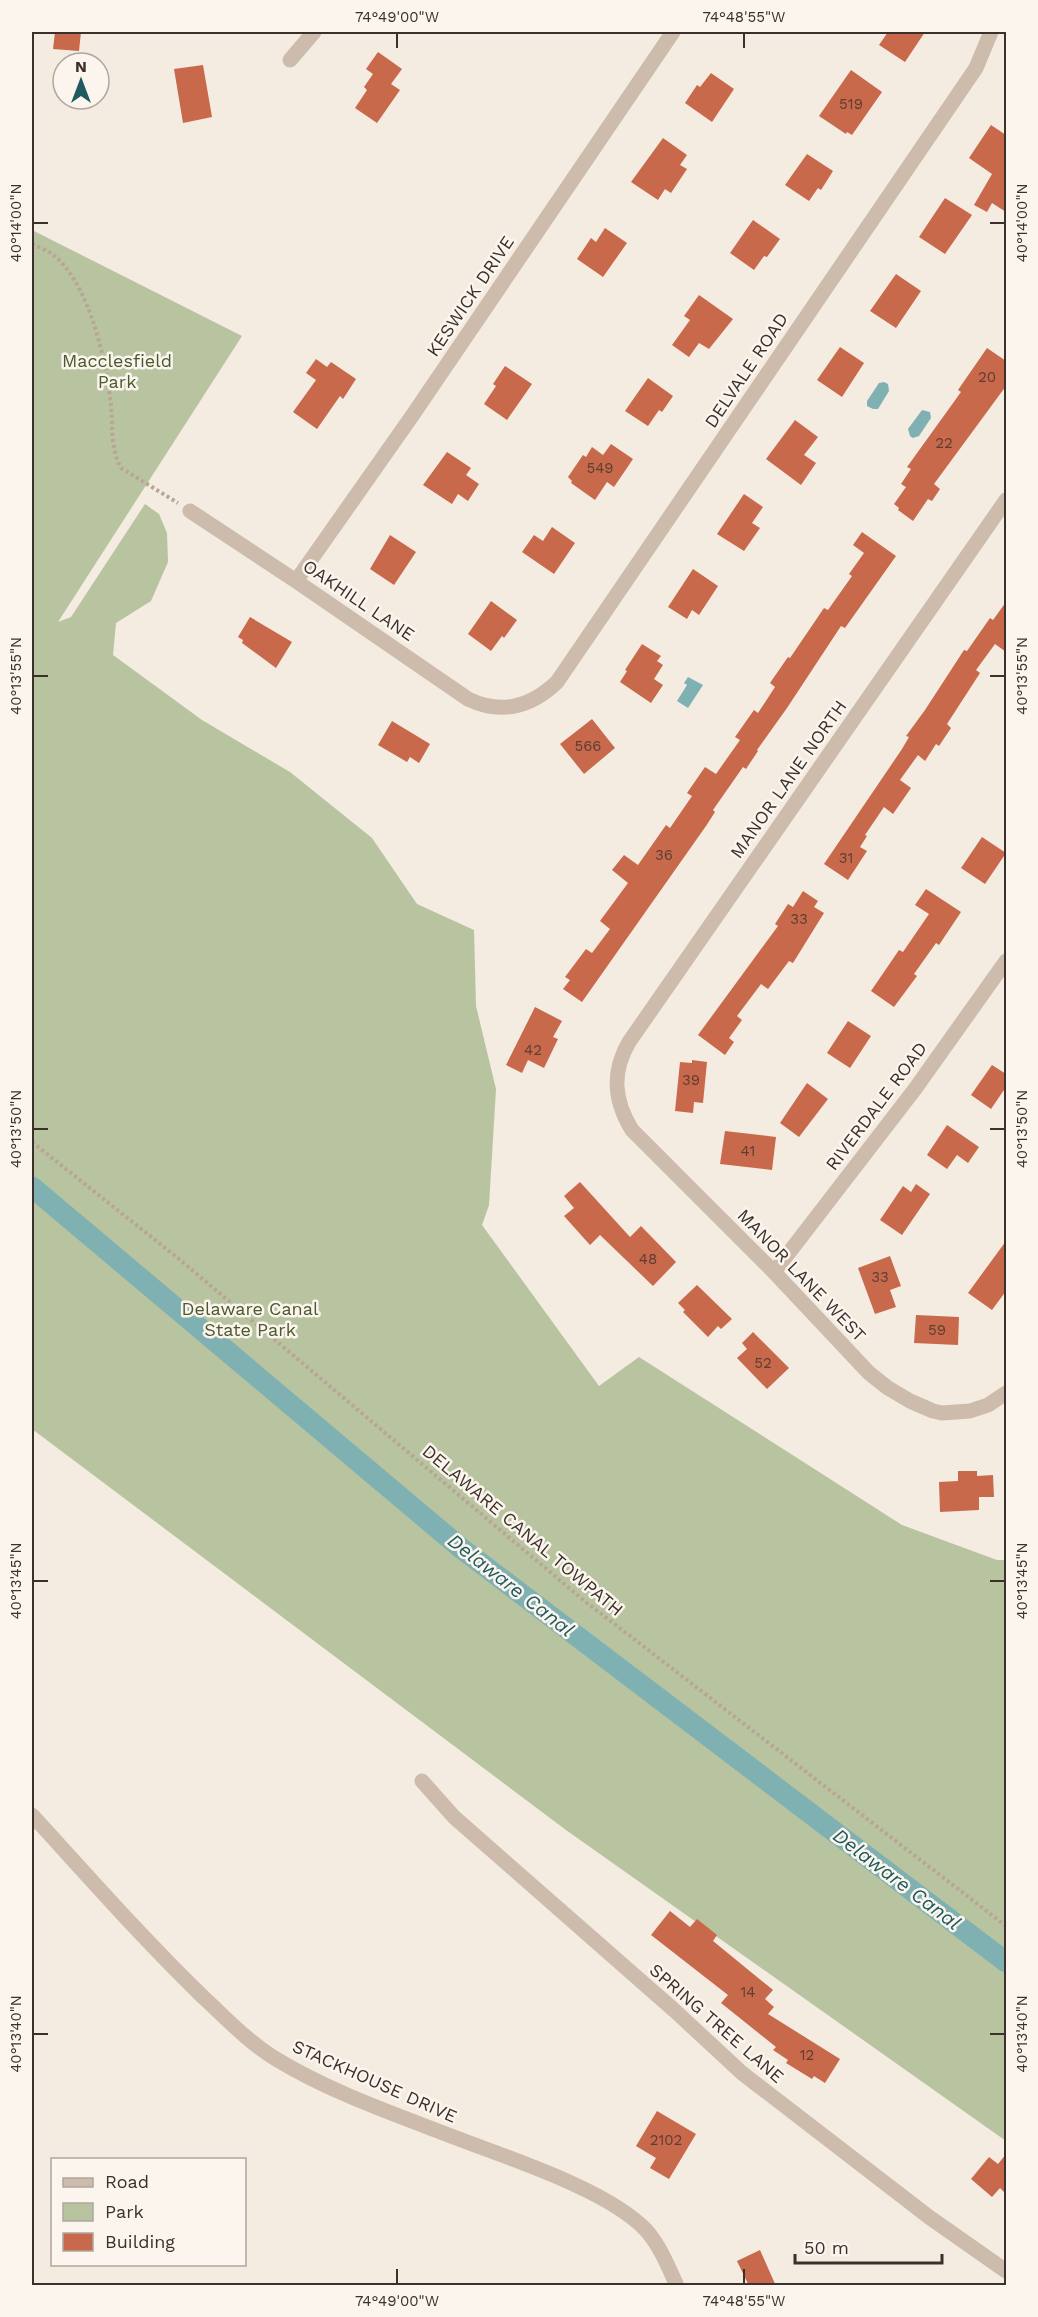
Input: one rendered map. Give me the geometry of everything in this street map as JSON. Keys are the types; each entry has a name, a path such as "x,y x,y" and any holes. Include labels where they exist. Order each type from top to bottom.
{"street":[{"path":"291,60 314,32"},
{"name":"KESWICK DRIVE","path":"296,581 419,406 674,32"},
{"name":"DELVALE ROAD","path":"510,708 531,702 557,682 976,68 991,32"},
{"name":"MANOR LANE NORTH","path":"616,1086 619,1062 629,1042 1006,500"},
{"name":"OAKHILL LANE","path":"190,511 468,699 491,707 510,708"},
{"name":"RIVERDALE ROAD","path":"774,1272 915,1089 1006,960"},
{"name":"MANOR LANE WEST","path":"616,1086 619,1106 632,1130 774,1272 869,1373 910,1401 933,1412 970,1411 988,1405 1006,1393"},
{"name":"SPRING TREE LANE","path":"422,1781 454,1817 674,2010 742,2073 928,2217 1006,2271"},
{"name":"STACKHOUSE DRIVE","path":"32,1815 182,1976 243,2034 274,2058 344,2093 536,2169 588,2192 626,2213 646,2231 659,2248 676,2286"}],"path":[{"path":"32,244 58,258 81,292 103,364 111,405 112,439 121,468 190,511"},
{"name":"DELAWARE CANAL TOWPATH","path":"32,1142 179,1259 582,1599 1006,1926"}],"green space":[{"name":"Delaware Canal State Park","path":"32,230 242,336 58,622 71,617 145,504 159,514 167,533 168,562 151,601 116,623 113,655 202,720 290,772 372,838 417,904 474,930 476,1006 496,1089 489,1205 482,1225 599,1386 639,1357 902,1525 997,1560 1006,1560 1006,2141 566,1830 32,1429"}],"water":[{"path":"879,383 888,384 889,391 878,409 867,406 867,401"},
{"path":"922,410 930,412 931,418 919,436 913,438 908,429"},
{"path":"688,677 703,685 688,708 677,701 687,685 684,683"}],"building":[{"path":"55,32 81,32 79,51 53,49"},
{"path":"888,32 925,32 905,62 879,45"},
{"path":"378,52 402,69 391,84 400,90 377,123 355,108 367,90 364,87 373,74 366,69"},
{"path":"203,65 212,117 183,123 174,69"},
{"path":"851,70 882,92 852,135 847,132 846,134 819,116"},
{"path":"711,73 734,89 712,122 685,103 697,85 700,87"},
{"path":"991,125 1006,135 1006,212 992,203 987,212 974,205 992,174 969,158"},
{"path":"663,138 687,155 680,165 687,169 671,193 665,189 658,200 631,182"},
{"path":"807,154 833,171 821,190 818,188 809,201 785,185"},
{"path":"945,198 972,215 945,254 919,237"},
{"path":"753,220 780,239 754,270 730,253"},
{"path":"605,228 627,243 603,277 577,259 591,238 596,242"},
{"path":"896,274 921,291 896,328 870,311"},
{"path":"699,295 733,319 709,349 699,343 689,357 672,345 690,320 684,316"},
{"path":"840,347 864,363 842,397 817,380"},
{"path":"987,348 1006,361 1006,386 934,484 940,489 932,501 928,499 913,521 898,510 899,508 894,504 906,487 901,484 911,469 907,467 961,392 958,390"},
{"path":"316,359 327,367 331,362 356,379 343,399 340,396 317,429 293,412 316,380 306,373"},
{"path":"505,366 532,384 507,420 484,404"},
{"path":"648,378 673,396 648,426 625,411"},
{"path":"795,420 818,437 804,455 816,463 801,485 766,459"},
{"path":"611,444 633,459 614,487 607,482 595,500 571,483 568,477 583,455 586,457 592,447 603,455"},
{"path":"447,452 471,468 466,475 479,484 468,501 458,494 452,504 423,485"},
{"path":"744,494 763,507 752,523 760,528 744,551 717,534"},
{"path":"552,527 575,543 554,574 522,552 534,535 543,541"},
{"path":"862,532 896,556 845,628 841,626 746,769 743,767 713,810 715,812 706,826 582,1002 563,989 570,980 565,977 586,949 592,953 610,929 600,921 628,883 612,870 624,855 638,865 666,825 670,828 692,796 687,793 705,767 716,774 740,740 735,737 754,710 758,713 775,687 770,683 824,608 828,610 852,576 849,574 864,553 853,545"},
{"path":"390,535 416,552 394,585 370,569"},
{"path":"693,569 718,586 699,615 692,610 687,619 668,607"},
{"path":"491,601 517,620 491,651 468,634"},
{"path":"1006,602 1006,652 995,644 976,670 980,673 947,724 951,728 939,746 936,744 925,761 918,755 900,780 911,788 893,814 884,807 865,835 867,836 860,847 867,851 848,880 824,864 902,749 909,737 906,736 964,650 967,651 990,618 993,620"},
{"path":"250,617 292,642 276,668 242,643 243,640 238,637"},
{"path":"642,644 661,656 657,661 663,665 654,679 663,685 651,703 620,682"},
{"path":"592,719 615,748 584,774 560,744"},
{"path":"392,721 430,744 419,763 410,757 407,762 378,745"},
{"path":"982,837 1006,853 985,884 961,868"},
{"path":"926,889 961,912 939,945 936,943 914,974 917,976 894,1007 871,991 899,950 903,952 929,914 915,905"},
{"path":"803,891 818,901 814,907 824,913 793,963 789,961 768,989 761,984 737,1016 742,1020 729,1038 734,1042 725,1055 698,1035 778,926 775,924 788,904 793,907"},
{"path":"535,1007 562,1021 553,1037 558,1039 544,1068 528,1060 522,1073 506,1065"},
{"path":"848,1021 871,1036 850,1068 827,1053"},
{"path":"692,1060 707,1062 703,1103 694,1102 693,1113 675,1111 680,1062 692,1063"},
{"path":"992,1065 1006,1074 1006,1087 991,1109 971,1095"},
{"path":"807,1083 828,1099 799,1137 780,1123"},
{"path":"947,1125 979,1147 968,1163 957,1155 947,1169 927,1155"},
{"path":"725,1131 776,1137 772,1170 720,1164"},
{"path":"580,1182 630,1237 641,1226 676,1262 653,1286 600,1235 590,1245 564,1216 574,1208 564,1196"},
{"path":"916,1184 930,1194 902,1235 880,1220 903,1186 911,1192"},
{"path":"1006,1241 1006,1291 992,1310 968,1293"},
{"path":"890,1256 901,1286 890,1290 896,1307 875,1314 858,1268"},
{"path":"697,1285 732,1319 721,1329 718,1326 708,1337 683,1312 685,1310 678,1303"},
{"path":"916,1315 959,1317 958,1345 914,1343"},
{"path":"753,1332 789,1368 767,1389 737,1358 747,1349 742,1343"},
{"path":"958,1471 977,1471 977,1476 993,1475 994,1497 979,1497 979,1510 940,1512 939,1482 958,1481"},
{"path":"670,1911 690,1927 697,1919 717,1935 713,1941 773,1990 765,1999 774,2007 768,2014 840,2059 825,2083 814,2076 812,2079 786,2063 788,2060 773,2050 776,2047 721,2003 728,1995 651,1935"},
{"path":"657,2111 696,2134 669,2179 650,2168 656,2158 636,2146"},
{"path":"1006,2154 1006,2194 1000,2188 992,2197 971,2179 989,2157 998,2164"},
{"path":"760,2250 776,2286 749,2286 737,2261"}],"waterway":[{"name":"Delaware Canal","path":"32,1187 462,1549 1006,1962"}],"park label":[{"name":"Macclesfield Park","path":"117,370"}]}
